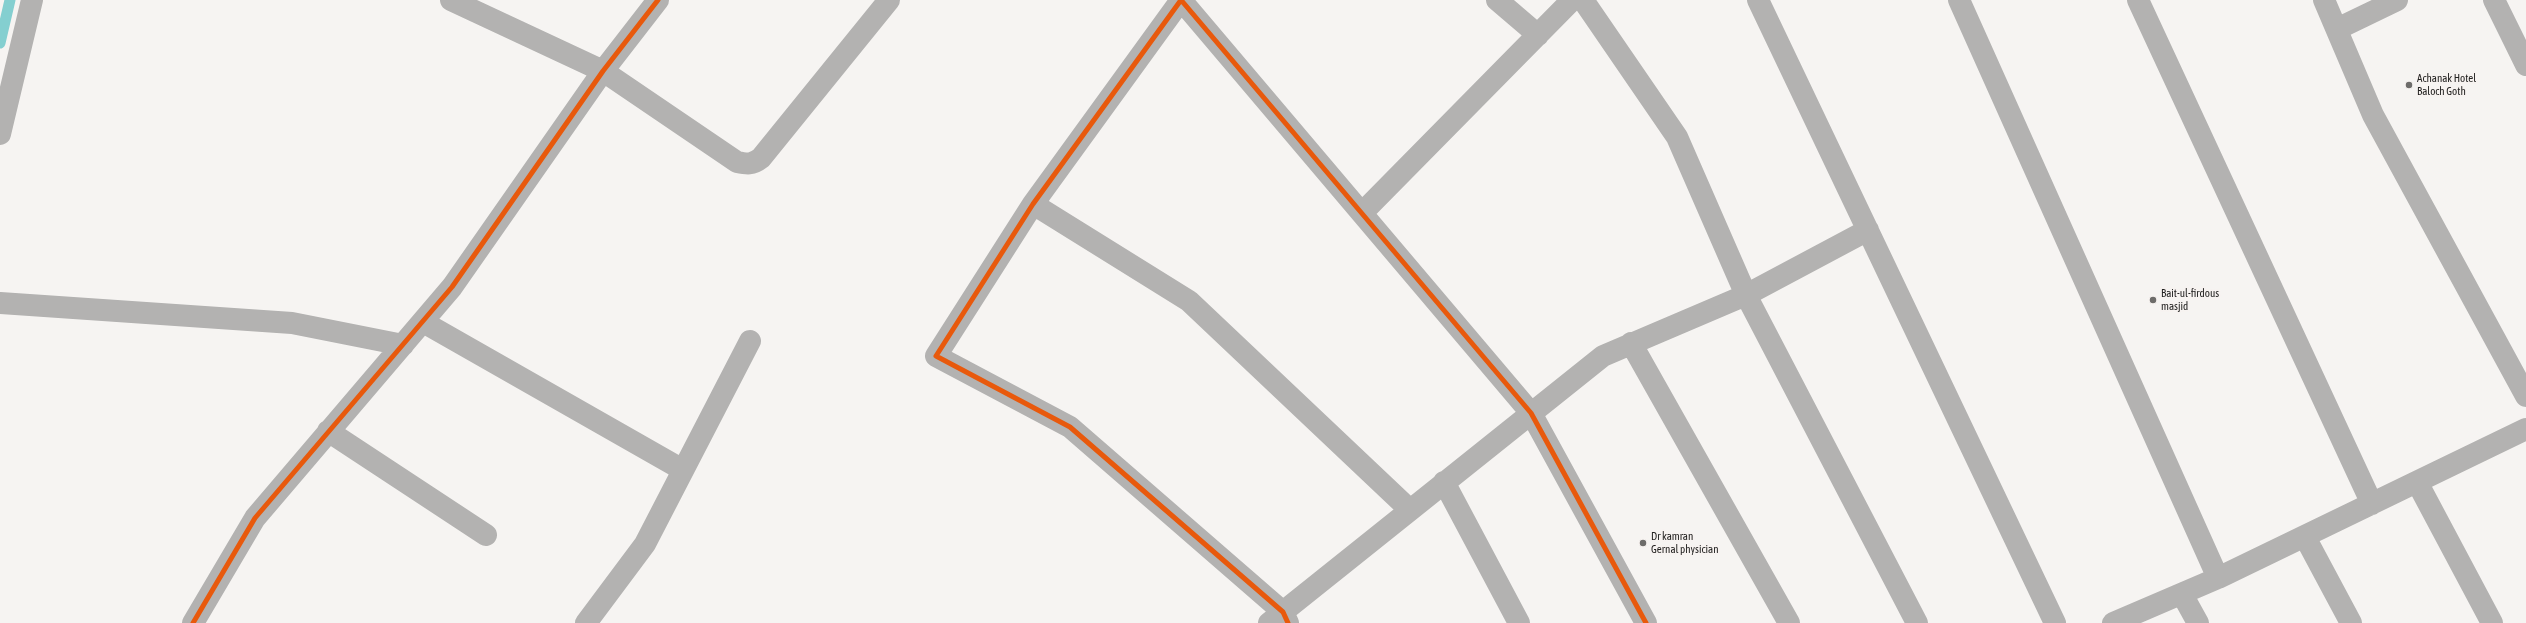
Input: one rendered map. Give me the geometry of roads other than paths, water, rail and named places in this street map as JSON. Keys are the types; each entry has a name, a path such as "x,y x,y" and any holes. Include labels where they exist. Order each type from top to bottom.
{"street":[{"path":"0,134 32,0"},
{"path":"451,0 602,71 737,162 747,164 755,163 889,0"},
{"path":"192,623 255,518 452,287 602,71 658,0"},
{"path":"1646,623 1531,413 1181,0 1033,204 936,356 1070,427 1280,619 1444,482 1531,413 1603,356 1746,295 1868,230"},
{"path":"1497,0 1538,35"},
{"path":"1362,213 1572,0"},
{"path":"1582,0 1677,137 1746,295 1917,623"},
{"path":"1758,0 2055,623"},
{"path":"1959,0 2218,578"},
{"path":"2138,0 2372,504"},
{"path":"2324,0 2373,115 2526,396"},
{"path":"2337,29 2397,0"},
{"path":"2494,0 2526,65"},
{"path":"1033,204 1189,301 1410,510"},
{"path":"0,303 292,323 403,345"},
{"path":"423,322 683,470"},
{"path":"586,623 645,544 750,341"},
{"path":"1631,344 1789,623"},
{"path":"2113,623 2218,578 2306,537 2526,429"},
{"path":"328,431 486,535"},
{"path":"1444,482 1519,623"},
{"path":"2417,482 2492,623"},
{"path":"2306,537 2352,623"},
{"path":"2182,594 2198,623"}],"waterway":[{"path":"0,43 10,0"}],"place":[{"name":"Achanak Hotel Baloch Goth","path":"2409,85"},
{"name":"Bait-ul-firdous masjid","path":"2153,300"},
{"name":"Dr kamran Gernal physician","path":"1643,543"}]}
